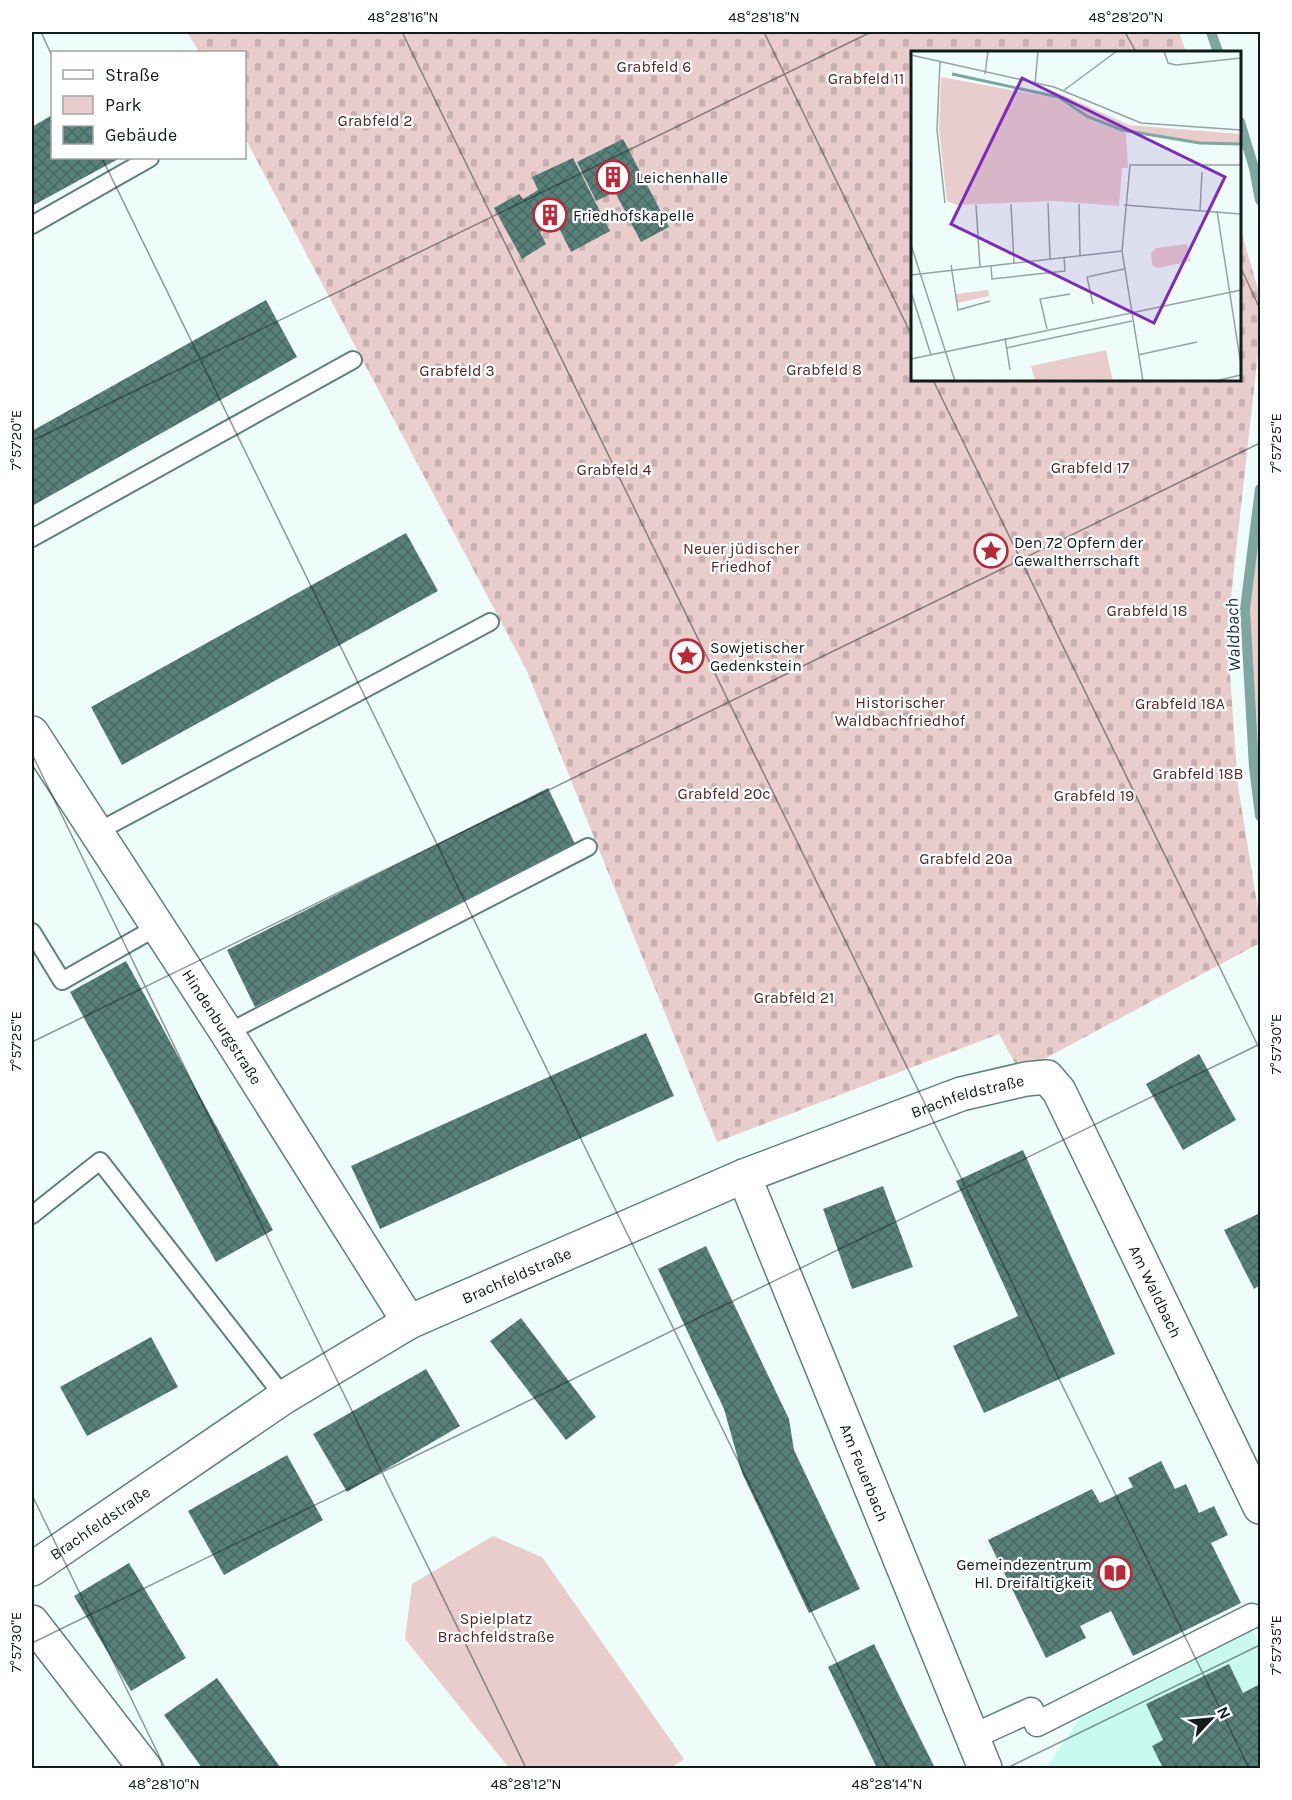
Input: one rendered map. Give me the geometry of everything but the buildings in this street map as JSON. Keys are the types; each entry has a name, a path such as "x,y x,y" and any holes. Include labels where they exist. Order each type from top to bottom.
{"street":[{"name":"Hindenburgstraße","path":"32,733 227,1032 409,1322"},
{"name":"Brachfeldstraße","path":"32,1569 284,1396 409,1322 744,1176 961,1094 1026,1079 1047,1077"},
{"name":"Am Waldbach","path":"1047,1077 1059,1091 1260,1507"},
{"name":"Am Feuerbach","path":"744,1176 985,1768"},
{"path":"972,1737 1031,1710 1037,1724 1252,1616"},
{"path":"32,1623 145,1768"}],"lane":[{"path":"32,225 148,159"},
{"path":"32,538 353,360"},
{"path":"95,832 490,622"},
{"path":"227,1032 588,848"},
{"path":"32,932 62,981 157,927"},
{"path":"32,1215 100,1161 284,1396"}],"shaded area":[{"path":"1253,1631 1260,1647 1260,1768 1050,1768 1048,1765 1080,1718"}],"green space":[{"name":"Historischer Waldbachfriedhof","path":"187,32 1179,32 1186,51 911,51 911,381 1241,381 1241,231 1260,296 1260,335 1227,633 1238,786 1260,922 1260,943 1020,1072 999,1034 717,1142 526,669 246,140 246,51 198,51"},
{"path":"1260,489 1260,816 1254,767 1245,609"},
{"name":"Spielplatz Brachfeldstraße","path":"493,1536 542,1557 684,1759 671,1768 509,1768 405,1639 412,1584"}],"waterway":[{"name":"Waldbach","path":"1211,32 1218,51"},
{"name":"Waldbach","path":"1241,125 1254,168 1260,200"},
{"name":"Waldbach","path":"1260,489 1245,609 1254,767 1260,816"}],"place":[{"name":"Leichenhalle","path":"613,177"},
{"name":"Friedhofskapelle","path":"550,215"},
{"name":"Den 72 Opfern der Gewaltherrschaft","path":"991,551"},
{"name":"Sowjetischer Gedenkstein","path":"687,656"},
{"name":"Gemeindezentrum Hl. Dreifaltigkeit","path":"1115,1573"}],"park label":[{"name":"Grabfeld 6","path":"654,66"},
{"name":"Grabfeld 11","path":"866,78"},
{"name":"Grabfeld 2","path":"375,120"},
{"name":"Grabfeld 8","path":"824,369"},
{"name":"Grabfeld 3","path":"457,370"},
{"name":"Grabfeld 17","path":"1090,467"},
{"name":"Grabfeld 4","path":"614,469"},
{"name":"Neuer jüdischer Friedhof","path":"741,557"},
{"name":"Grabfeld 18","path":"1147,610"},
{"name":"Grabfeld 18A","path":"1180,703"},
{"name":"Grabfeld 18B","path":"1198,773"},
{"name":"Grabfeld 20c","path":"724,793"},
{"name":"Grabfeld 19","path":"1094,795"},
{"name":"Grabfeld 20a","path":"966,858"},
{"name":"Grabfeld 21","path":"794,997"}]}
